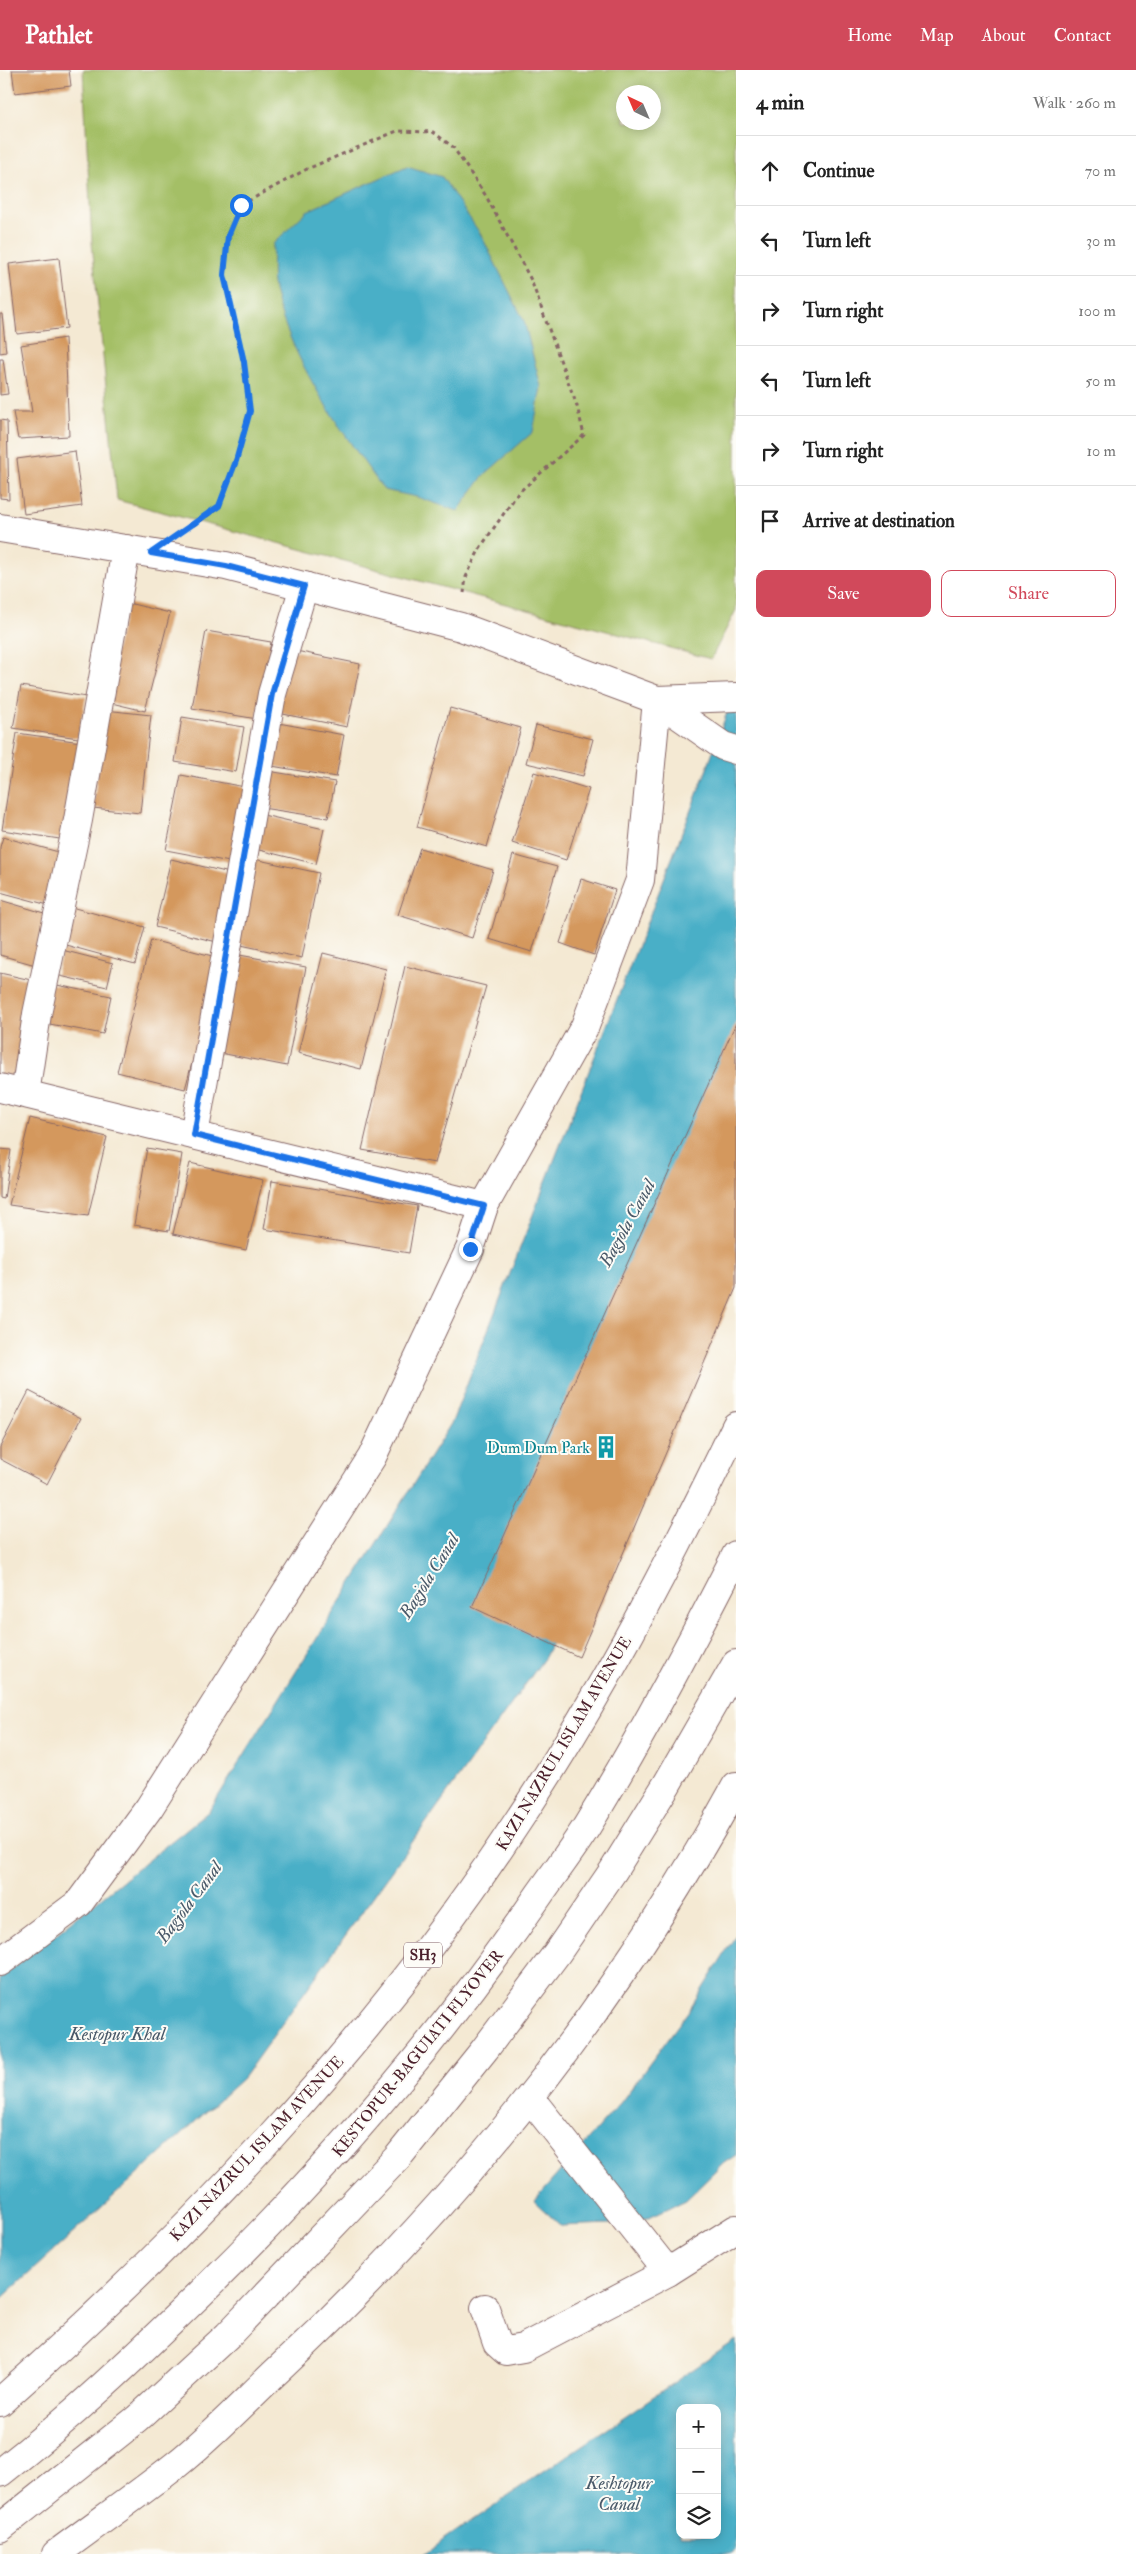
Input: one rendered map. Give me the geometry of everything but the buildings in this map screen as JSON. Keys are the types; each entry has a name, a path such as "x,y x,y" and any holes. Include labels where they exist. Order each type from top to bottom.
{"main road":[{"path":"0,528 226,566 461,627 657,700 723,746 736,750"},
{"path":"138,551 36,1014 13,1091 484,1206"},
{"path":"194,1135 272,694 304,586"},
{"path":"657,700 736,696"},
{"path":"0,1962 79,1903 149,1808 372,1456 470,1249 484,1206 585,1026 640,880 657,700"},
{"name":"KAZI NAZRUL ISLAM AVENUE","path":"0,2402 48,2360 156,2255 253,2156 335,2065 431,1944 504,1842 564,1747 688,1526 736,1426"},
{"name":"KESTOPUR-BAGUIATI FLYOVER","path":"0,2473 110,2381 235,2260 338,2152 434,2038 503,1949 590,1820 672,1680 736,1555"},
{"path":"0,2528 137,2419 228,2335 398,2158 485,2049 557,1953 613,1871 667,1784 736,1664"},
{"path":"56,2554 179,2462 311,2339 403,2246 491,2147 578,2036 656,1921 729,1805 736,1786"},
{"path":"530,2098 668,2272"},
{"path":"485,2308 497,2343 506,2352 523,2348 668,2272 736,2229"}],"path":[{"path":"138,551 219,506 236,461 250,411 244,362 224,275 228,236 241,205 307,169 398,131 433,132 453,147 486,196 531,280 577,406 584,434 518,493 480,548 466,577 461,627"}],"green space":[{"path":"83,70 736,70 736,610 711,659 117,500 92,243"}],"water":[{"path":"407,166 442,177 481,235 524,321 541,387 533,432 483,476 458,511 417,497 384,490 335,419 306,370 282,317 273,285 273,244 307,211"},
{"name":"Kestopur Khal","path":"736,687 736,1260 545,1657 243,2078 0,2300 0,1979 209,1811 452,1422 708,766"},
{"path":"736,1935 736,2155 724,2163 686,2200 636,2223 561,2226 534,2201 621,2102 690,2009"},
{"name":"Keshtopur Canal","path":"736,2340 736,2551 732,2554 423,2554"}],"place":[{"name":"Dum Dum Park","path":"606,1447"}],"route":[{"path":"241,205 228,236 224,275 232,318 244,362 250,411 236,461 219,506 151,553 226,566 304,586 272,694 194,1135 484,1206 470,1249"}],"water label":[{"name":"Bagjola Canal","path":"627,1223"},
{"name":"Bagjola Canal","path":"429,1576"},
{"name":"Bagjola Canal","path":"189,1902"}]}
